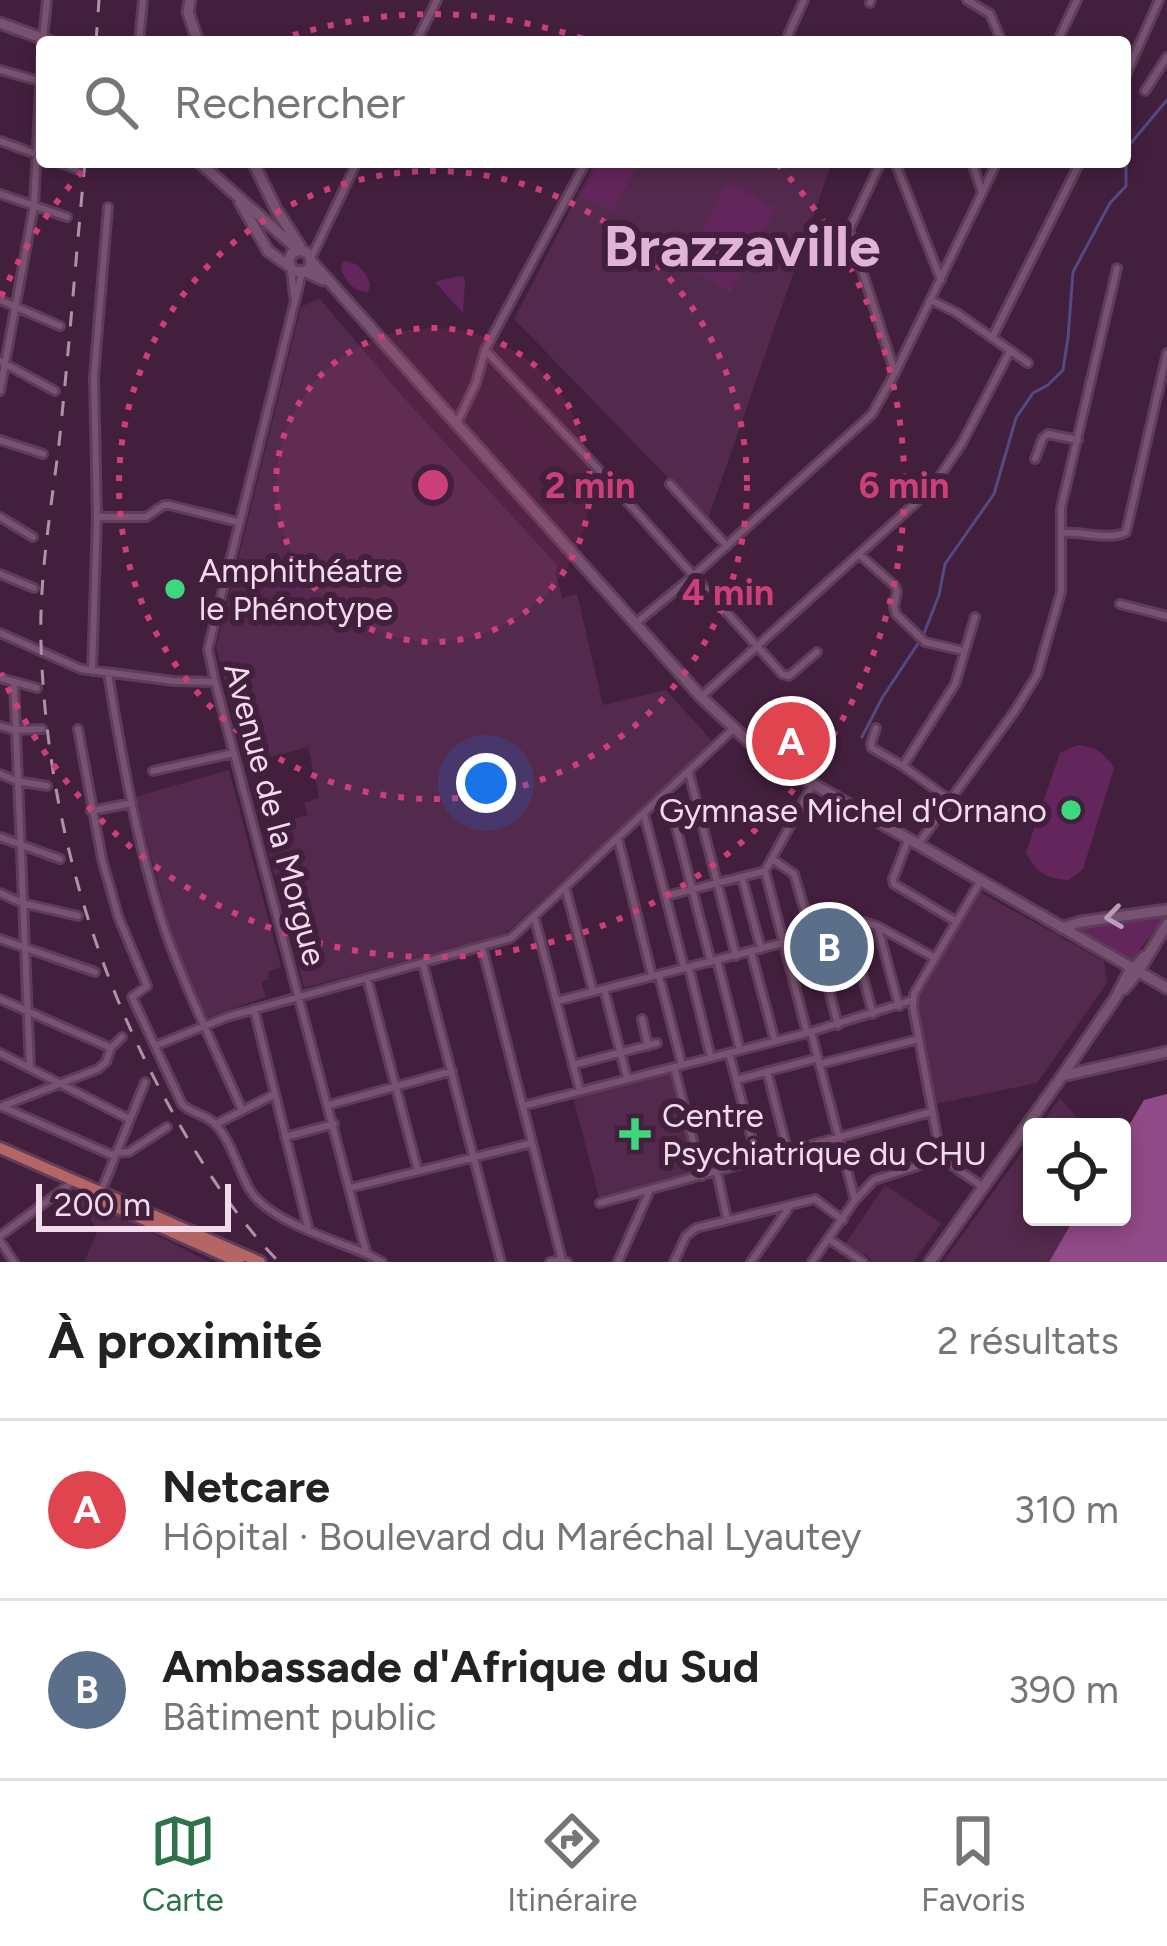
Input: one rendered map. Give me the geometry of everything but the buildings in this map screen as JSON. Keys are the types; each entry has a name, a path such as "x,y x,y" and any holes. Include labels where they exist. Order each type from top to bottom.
{"main road":[{"path":"190,0 188,12 196,36"},
{"path":"0,23 36,39"},
{"path":"206,168 281,234 300,261"},
{"path":"256,168 300,261"},
{"path":"241,200 260,194 263,183"},
{"path":"241,200 268,251 300,261 333,285 701,697 763,755 1167,988"},
{"path":"276,209 281,234"},
{"path":"1062,928 1167,910"},
{"path":"930,1262 1167,924"},
{"path":"1120,962 1124,980"},
{"path":"1116,997 1135,970"},
{"path":"1062,1076 1167,1052"},
{"path":"0,1152 260,1262"},
{"path":"99,1195 239,1262"}],"street":[{"path":"45,36 47,0"},
{"path":"140,36 143,0"},
{"path":"419,36 437,0"},
{"path":"788,36 803,0"},
{"path":"967,0 990,14 1000,36"},
{"path":"1060,36 1077,0"},
{"path":"1131,63 1159,0"},
{"path":"1145,91 1167,57"},
{"path":"0,70 36,80"},
{"path":"0,141 36,154"},
{"path":"0,391 38,168"},
{"path":"300,261 319,237 354,168"},
{"path":"457,423 485,350 583,168"},
{"path":"878,168 849,230 895,373"},
{"path":"898,168 941,280"},
{"path":"973,168 982,192"},
{"path":"636,623 872,414 994,168"},
{"path":"992,338 1077,168"},
{"path":"0,194 68,217"},
{"path":"92,670 97,517 94,377 107,207"},
{"name":"Avenue de la Morgue","path":"300,261 209,641 215,682 367,1253"},
{"path":"956,922 893,879 912,843 950,800 1034,683 1061,592 1061,508 1117,268"},
{"path":"931,300 1028,363"},
{"path":"0,301 60,326"},
{"path":"485,350 786,676 817,652"},
{"path":"701,697 924,497 962,443 1010,351"},
{"path":"1063,533 1118,536 1126,532 1167,353"},
{"path":"3,363 55,391"},
{"path":"1035,459 1048,434 1078,440"},
{"path":"0,440 43,454"},
{"path":"670,484 727,546"},
{"path":"97,517 146,517 169,505 238,522"},
{"path":"0,517 33,537"},
{"path":"860,555 895,586 895,611 916,633 926,642 964,651"},
{"path":"0,574 34,588"},
{"path":"1120,604 1167,616"},
{"path":"903,766 955,684 975,617"},
{"path":"0,633 64,663 92,670 215,682"},
{"path":"109,673 132,803 167,935 242,1110"},
{"path":"0,678 37,688"},
{"path":"14,684 29,1068"},
{"path":"0,726 42,729"},
{"path":"876,728 872,748 950,800"},
{"path":"78,729 91,812 118,916 147,986 132,997 186,1109 217,1124 258,1201 308,1230 382,1262"},
{"path":"155,1046 299,995 511,938 733,729"},
{"path":"153,771 234,753"},
{"path":"689,771 736,956"},
{"path":"0,774 47,786"},
{"path":"665,896 765,871 812,786"},
{"path":"667,792 740,1050"},
{"path":"91,812 132,803"},
{"path":"644,814 711,1058"},
{"path":"0,837 60,859"},
{"path":"617,837 702,1176"},
{"path":"772,859 794,874 838,1024"},
{"path":"765,871 855,1200"},
{"path":"742,878 761,949"},
{"path":"980,882 913,1000 942,1158 983,1187"},
{"path":"565,887 593,991"},
{"path":"0,892 22,903 78,916"},
{"path":"533,916 580,1091"},
{"path":"556,1001 863,922 935,958"},
{"path":"849,924 873,1014"},
{"path":"877,926 899,1006"},
{"path":"0,939 95,972"},
{"path":"482,947 565,1261 550,1262"},
{"path":"751,952 775,1041"},
{"path":"423,963 502,1262"},
{"path":"367,978 418,1171"},
{"path":"604,988 627,1078"},
{"path":"0,999 111,1048"},
{"path":"523,1106 809,1033 913,1000"},
{"path":"254,1009 308,1230"},
{"path":"573,1065 653,1044 642,1019"},
{"path":"1,1106 98,1069 122,1037"},
{"path":"736,1080 919,1039"},
{"path":"0,1053 129,1120"},
{"path":"729,1053 758,1162"},
{"path":"329,1105 452,1071"},
{"path":"767,1071 788,1153"},
{"path":"99,1195 145,1082"},
{"path":"217,1124 275,1094"},
{"path":"1,1106 114,1154 129,1152 167,1127"},
{"path":"600,1203 932,1112"},
{"path":"285,1137 334,1124"},
{"path":"350,1188 532,1143"},
{"path":"812,1262 855,1200 878,1178 942,1158"},
{"path":"717,1172 727,1220"},
{"path":"14,1262 0,1239 72,1184"},
{"path":"618,1262 650,1190"},
{"path":"686,1262 675,1260 690,1232 727,1220 815,1199 843,1220"},
{"path":"751,1262 792,1203"},
{"path":"829,1239 862,1262"}],"shaded area":[{"path":"592,168 830,168 708,519 514,319"},
{"path":"595,168 636,168 612,212 581,196"},
{"path":"728,182 776,208 731,292 683,266"},
{"path":"343,261 364,272 368,292 348,282 341,269"},
{"path":"459,276 465,281 463,313 435,282"},
{"path":"319,298 557,565 562,598 577,594 603,705 666,690 713,742 505,934 304,988 264,835 290,827 288,820 308,815 304,803 319,798 308,747 246,764 216,647 301,307"},
{"name":"Gymnase Michel d'Ornano","path":"1078,745 1099,752 1114,768 1083,869 1069,880 1048,876 1033,865 1026,852 1060,753"},
{"path":"229,770 281,967 268,972 269,979 261,982 266,997 206,1018 173,939 135,797"},
{"path":"978,891 1104,961 1107,983 1037,1083 935,1104 917,1000"},
{"path":"1164,912 1132,960 1078,930 1079,926"},
{"name":"Centre Psychiatrique du CHU","path":"670,1071 697,1172 599,1197 573,1097"},
{"path":"1167,1094 1167,1262 1049,1262 1070,1226 1131,1226 1131,1122 1144,1100"},
{"path":"1060,1098 1077,1118 1046,1118"},
{"path":"1023,1151 1023,1226 1070,1226 1049,1262 943,1262"},
{"path":"885,1185 941,1223 914,1262 870,1262 865,1254 844,1246"},
{"path":"80,1196 209,1262 84,1262 98,1230 77,1201"}],"waterway":[{"path":"1131,143 1167,100"},
{"path":"862,737 923,636 945,564 994,494 1016,418 1033,393 1063,370 1073,272 1110,203 1126,186 1126,168"}],"railway":[{"path":"96,36 99,0"},
{"path":"84,168 42,594 41,644 52,767 78,887 144,1059 208,1172 279,1262"}],"place":[{"name":"Amphithéatre le Phénotype","path":"175,589"},
{"name":"Netcare","path":"791,741"},
{"name":"Gymnase Michel d'Ornano","path":"1071,810"},
{"name":"Ambassade d'Afrique du Sud","path":"829,947"},
{"name":"Centre Psychiatrique du CHU","path":"635,1134"}],"district":[{"name":"Brazzaville","path":"742,246"}]}
